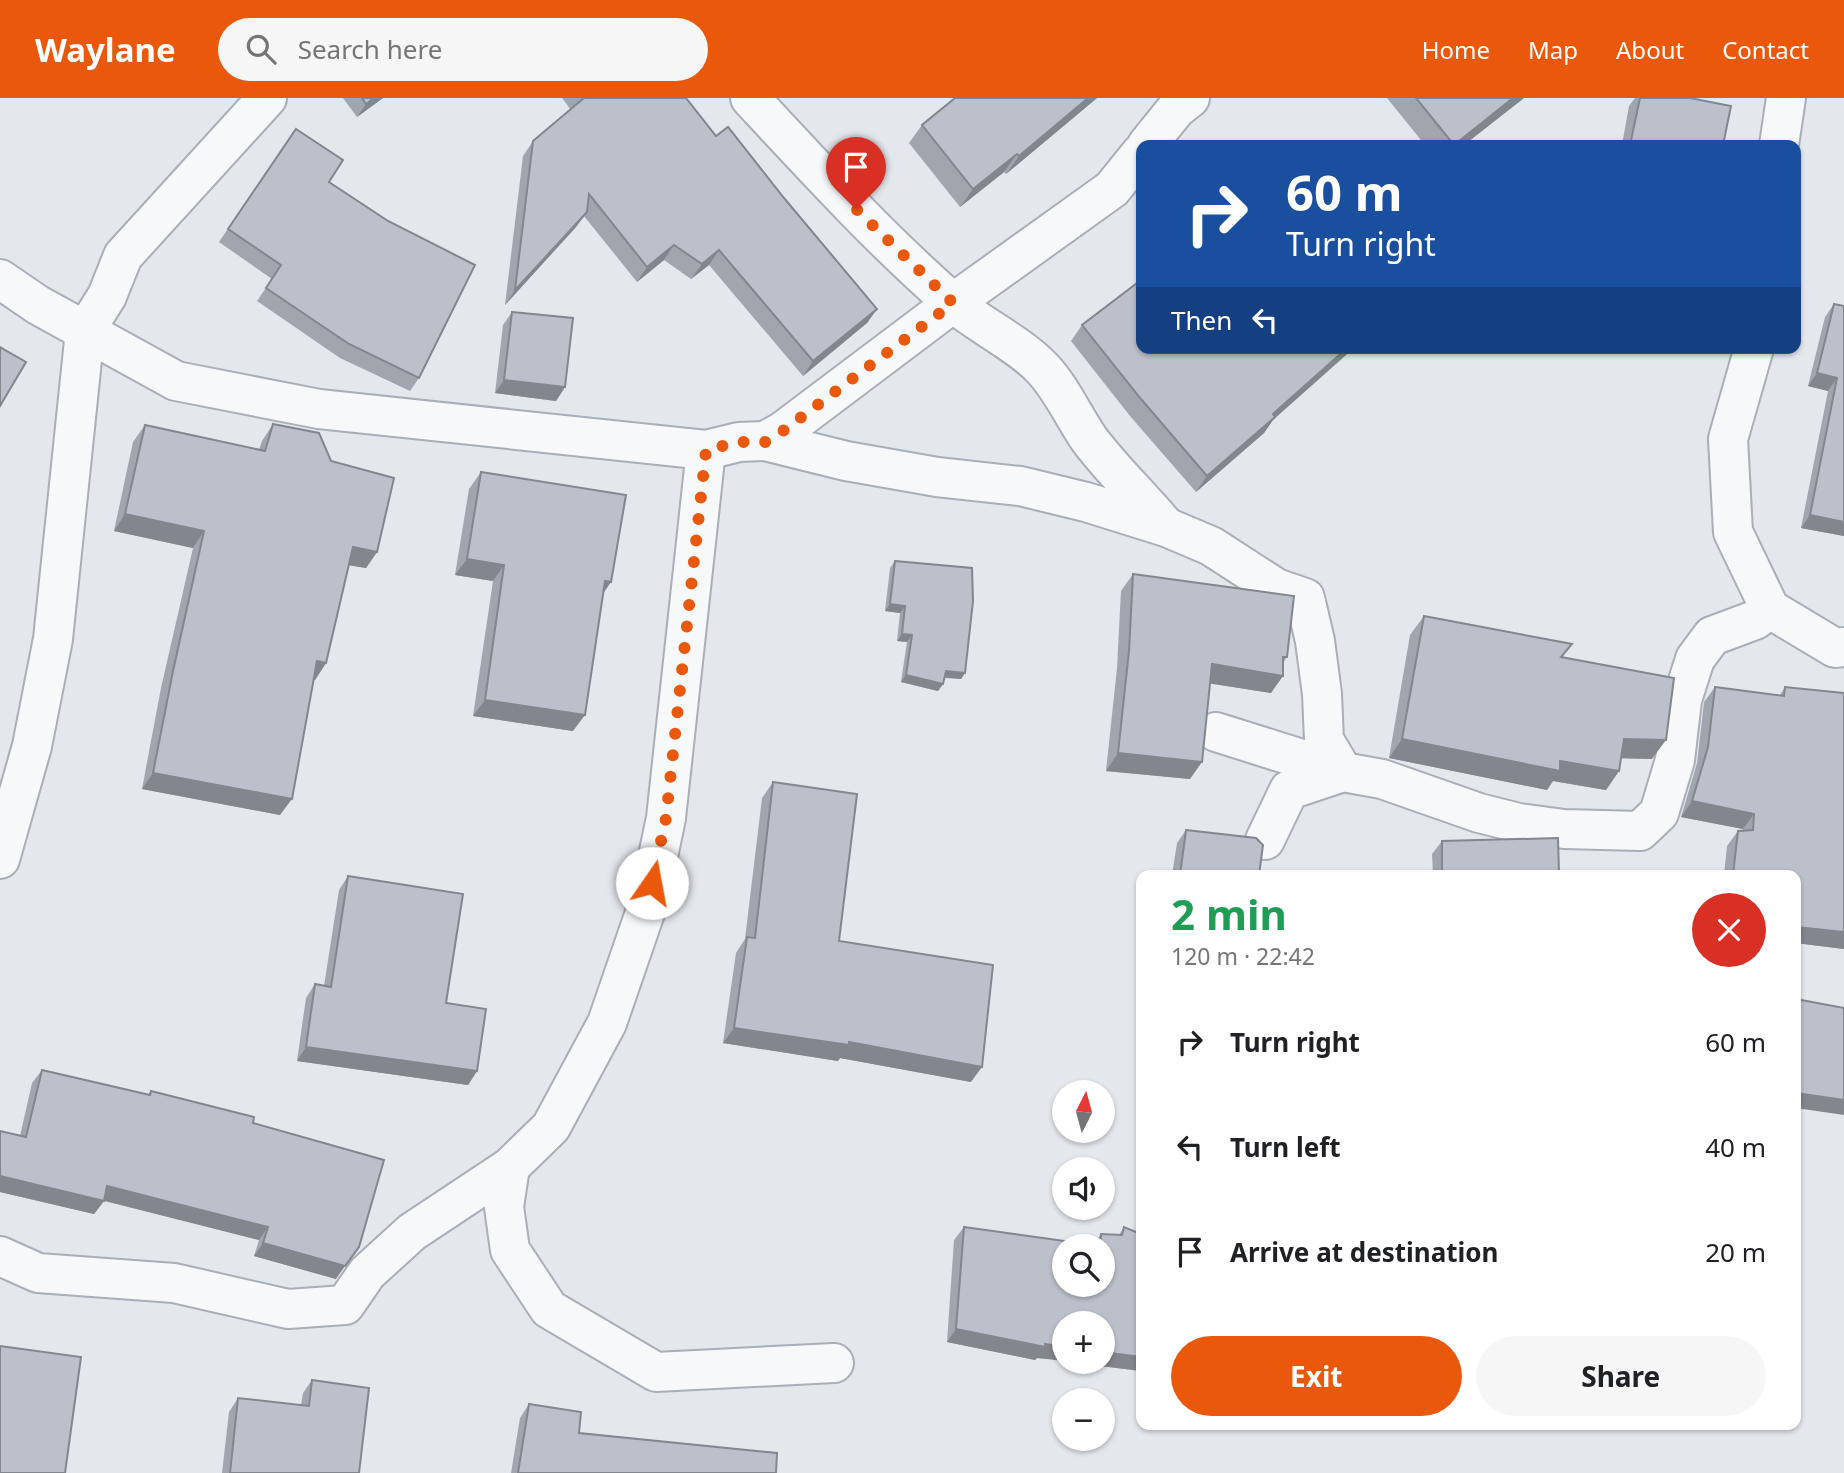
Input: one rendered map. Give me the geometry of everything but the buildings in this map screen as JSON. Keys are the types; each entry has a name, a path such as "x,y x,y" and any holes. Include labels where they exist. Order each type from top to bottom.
{"street":[{"path":"0,859 32,746 53,639 85,331 107,296 123,256 267,98"},
{"path":"750,98 874,228 953,303 1041,367 1064,397 1088,437 1166,527"},
{"path":"1151,140 1176,109 1190,98"},
{"path":"1780,140 1786,98"},
{"path":"765,442 1112,189 1136,158"},
{"path":"0,279 38,305 176,381 319,409 706,450 739,442 765,442 937,477 1020,486 1086,502 1166,527 1211,546 1276,588 1305,598 1315,641 1322,694 1324,740 1343,772"},
{"path":"1752,354 1728,439 1732,532 1770,608 1841,650"},
{"path":"0,1256 38,1273 174,1283 288,1309 345,1306 367,1273 412,1232 510,1167 551,1127 607,1023 648,904 666,818 706,450"},
{"path":"1216,732 1343,772 1382,779 1479,813 1563,829 1640,831 1659,813 1675,760 1682,700 1695,659 1712,636 1755,620 1770,608"},
{"path":"1265,840 1289,790 1343,772"},
{"path":"510,1167 504,1207 510,1250 549,1309 656,1372 834,1363"}],"route":[{"path":"652,883 666,818 706,450 739,442 765,442 953,303 856,209"}]}
